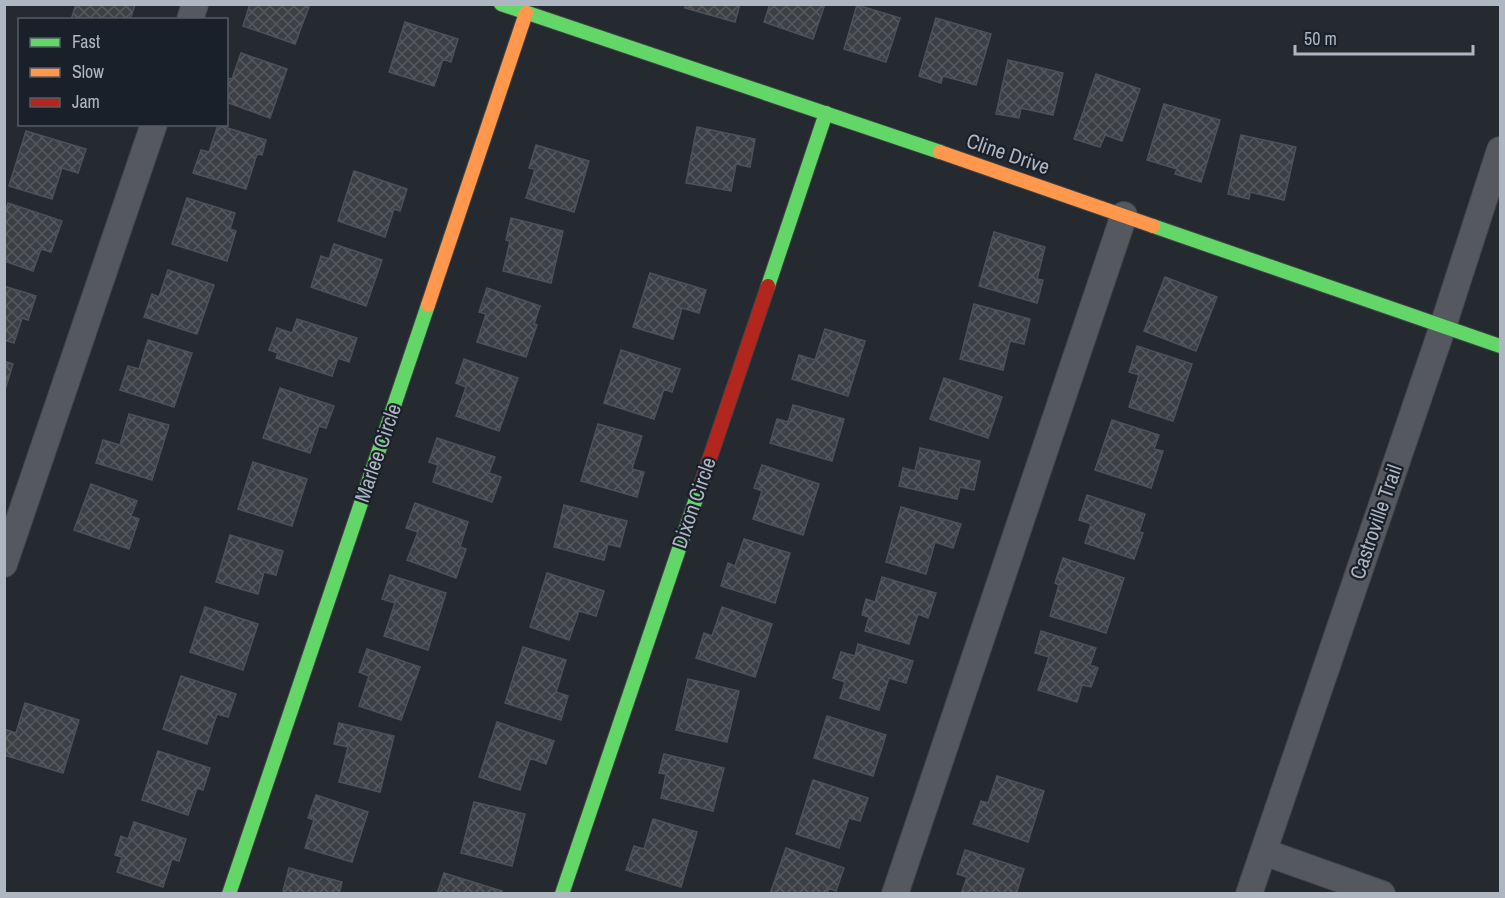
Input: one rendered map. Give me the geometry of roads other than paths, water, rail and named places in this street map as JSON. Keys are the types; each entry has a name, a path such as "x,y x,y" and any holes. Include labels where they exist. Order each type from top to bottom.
{"street":[{"name":"Cline Drive","path":"501,4 1124,215 1500,346"},
{"name":"Marlee Circle","path":"229,894 526,13"},
{"name":"Dixon Circle","path":"562,894 826,113"},
{"path":"4,564 153,126"},
{"name":"Castroville Trail","path":"1249,894 1443,326 1500,150"},
{"path":"895,894 1124,215"},
{"path":"1263,852 1382,894"}]}
